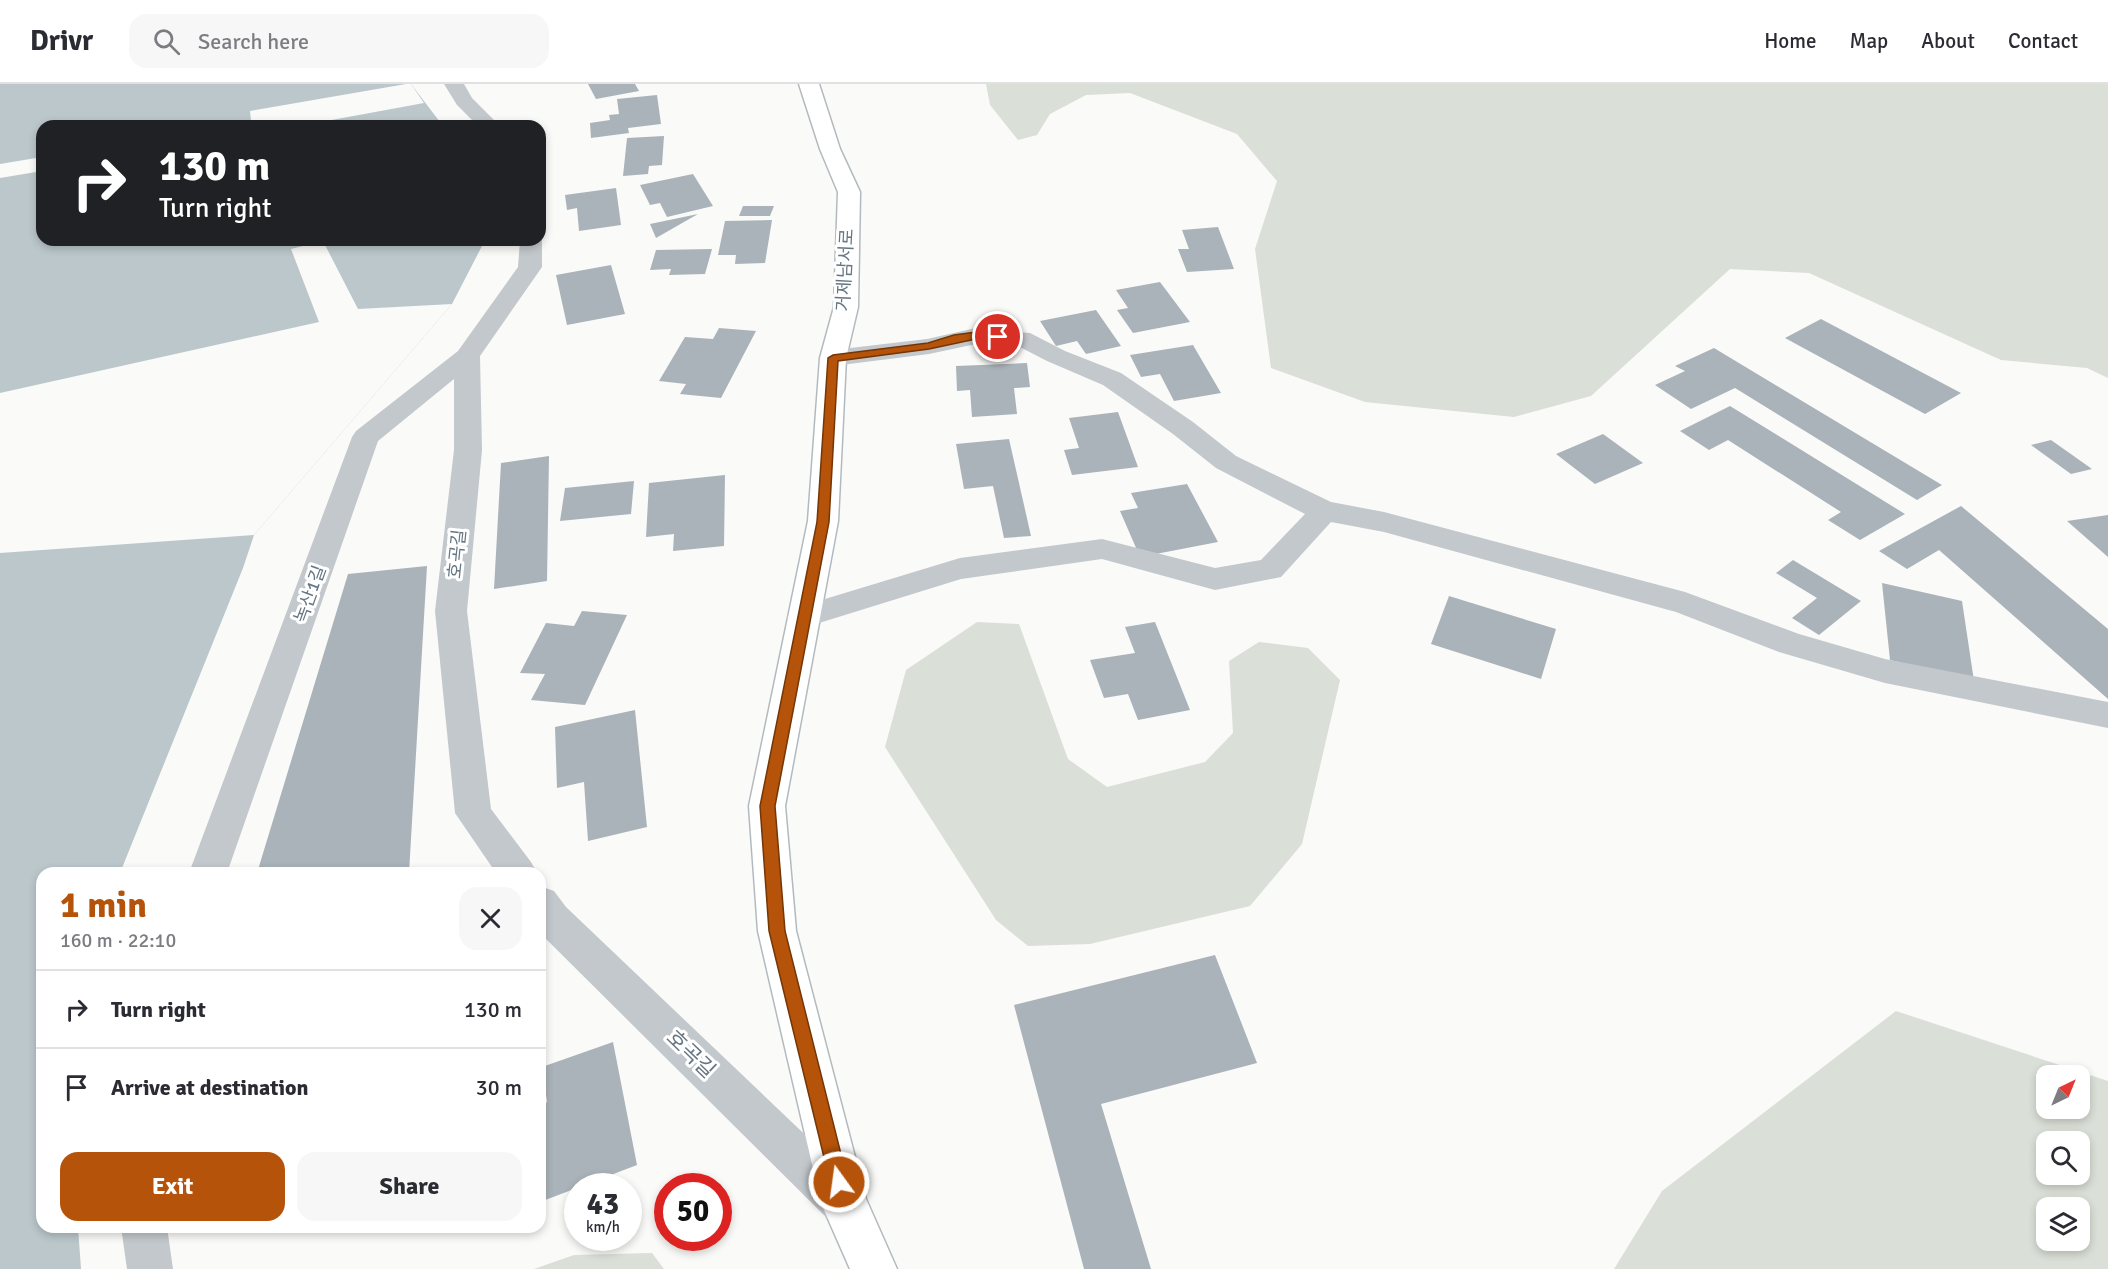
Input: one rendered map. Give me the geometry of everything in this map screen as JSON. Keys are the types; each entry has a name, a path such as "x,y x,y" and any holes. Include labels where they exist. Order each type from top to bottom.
{"main road":[{"name":"거제남서로","path":"809,84 830,149 849,192 846,307 833,358 823,522 767,806 777,931 844,1203 874,1269"}],"street":[{"path":"458,85 464,101 484,120"},
{"path":"467,356 530,267 531,246"},
{"path":"833,358 929,346 976,336 1021,338 1056,356 1112,379 1183,428 1226,462 1324,511 1394,525 1685,603 1790,644 1885,671 2108,715"},
{"name":"녹산1길","path":"210,867 366,437 467,356"},
{"name":"호곡길","path":"467,356 468,450 451,611 473,813 514,867"},
{"path":"803,617 960,569 1102,549 1215,579 1270,569 1324,511"},
{"name":"호곡길","path":"546,911 844,1203"},
{"path":"145,1233 150,1269"}],"shaded area":[{"path":"0,84 411,84 438,120 36,120 36,246 482,246 452,304 254,535 243,568 122,867 36,867 36,1233 78,1233 81,1269 0,1269"},
{"path":"986,84 2108,84 2108,378 2087,368 2001,360 1809,273 1730,269 1591,396 1514,417 1365,402 1271,368 1255,249 1277,181 1237,134 1130,93 1086,95 1050,114 1037,135 1018,140 990,105"},
{"path":"977,622 1019,624 1068,759 1107,787 1205,762 1233,733 1229,661 1259,642 1308,648 1340,680 1302,844 1250,906 1090,944 1028,946 996,920 885,747 906,670"},
{"path":"1896,1011 2060,1065 2036,1065 2036,1119 2090,1119 2090,1075 2108,1081 2108,1269 1614,1269 1662,1191"},
{"path":"652,1253 664,1269 534,1269 574,1255"}],"pier":[{"path":"406,84 411,84 424,103 332,120 251,120 250,111"},
{"path":"36,158 36,172 0,178 0,164"},
{"path":"303,246 326,246 358,309 452,304 254,535 0,553 0,393 319,322 291,249"}],"building":[{"path":"588,84 635,84 639,91 596,99"},
{"path":"657,95 661,124 628,128 629,133 591,138 590,123 610,120 609,115 619,114 617,99"},
{"path":"664,136 662,165 649,166 648,174 623,176 627,138"},
{"path":"693,174 713,206 667,217 660,203 650,205 640,185"},
{"path":"616,188 621,225 579,231 577,208 567,210 565,195"},
{"path":"743,206 774,206 770,216 739,216"},
{"path":"698,214 656,238 650,224"},
{"path":"772,220 765,263 735,264 736,255 718,255 725,221"},
{"path":"1218,227 1234,269 1187,272 1178,249 1189,249 1182,230"},
{"path":"712,249 705,274 669,275 671,269 650,270 656,250"},
{"path":"611,265 625,314 567,325 556,275"},
{"path":"1160,282 1190,322 1133,333 1117,310 1128,308 1116,290"},
{"path":"1096,310 1121,346 1086,354 1077,341 1056,346 1040,321"},
{"path":"1821,319 1961,393 1925,414 1785,338"},
{"path":"719,328 756,331 721,398 680,394 686,384 659,381 685,337 713,339"},
{"path":"1193,345 1221,393 1174,401 1160,374 1141,377 1130,355"},
{"path":"1714,348 1942,485 1917,500 1735,388 1691,409 1655,385 1685,371 1675,366"},
{"path":"1027,363 1030,387 1014,388 1017,414 972,417 970,390 957,391 956,366"},
{"path":"1730,406 1905,514 1860,540 1828,520 1841,512 1728,440 1709,450 1680,431"},
{"path":"1118,412 1138,467 1072,475 1064,450 1079,448 1069,418"},
{"path":"1603,434 1643,463 1595,484 1556,454"},
{"path":"1009,439 1031,536 1004,538 993,486 964,489 956,444"},
{"path":"2051,440 2092,469 2071,474 2031,445"},
{"path":"549,456 547,581 494,589 501,463"},
{"path":"725,475 724,546 673,551 674,534 646,537 649,483"},
{"path":"634,481 631,514 560,521 565,488"},
{"path":"1187,484 1218,542 1140,557 1120,511 1138,508 1131,493"},
{"path":"1961,506 2108,629 2108,699 1939,550 1907,569 1879,551"},
{"path":"2108,515 2108,557 2067,521"},
{"path":"1793,560 1861,601 1819,635 1792,618 1817,598 1776,573"},
{"path":"427,566 409,867 259,867 348,574"},
{"path":"1882,583 1962,601 1974,681 1890,660"},
{"path":"1449,596 1556,629 1541,679 1431,644"},
{"path":"582,611 627,615 585,705 531,700 545,674 520,673 546,623 574,626"},
{"path":"1155,622 1190,710 1138,720 1128,694 1104,698 1090,660 1135,653 1125,627"},
{"path":"635,710 647,827 588,841 584,782 557,788 555,727"},
{"path":"1215,955 1257,1063 1101,1104 1151,1269 1084,1269 1014,1005"},
{"path":"613,1042 637,1165 616,1173 564,1173 564,1193 546,1200 546,1066"}],"route":[{"path":"839,1182 777,931 767,806 823,522 833,358 929,346 976,336 998,337"}]}
